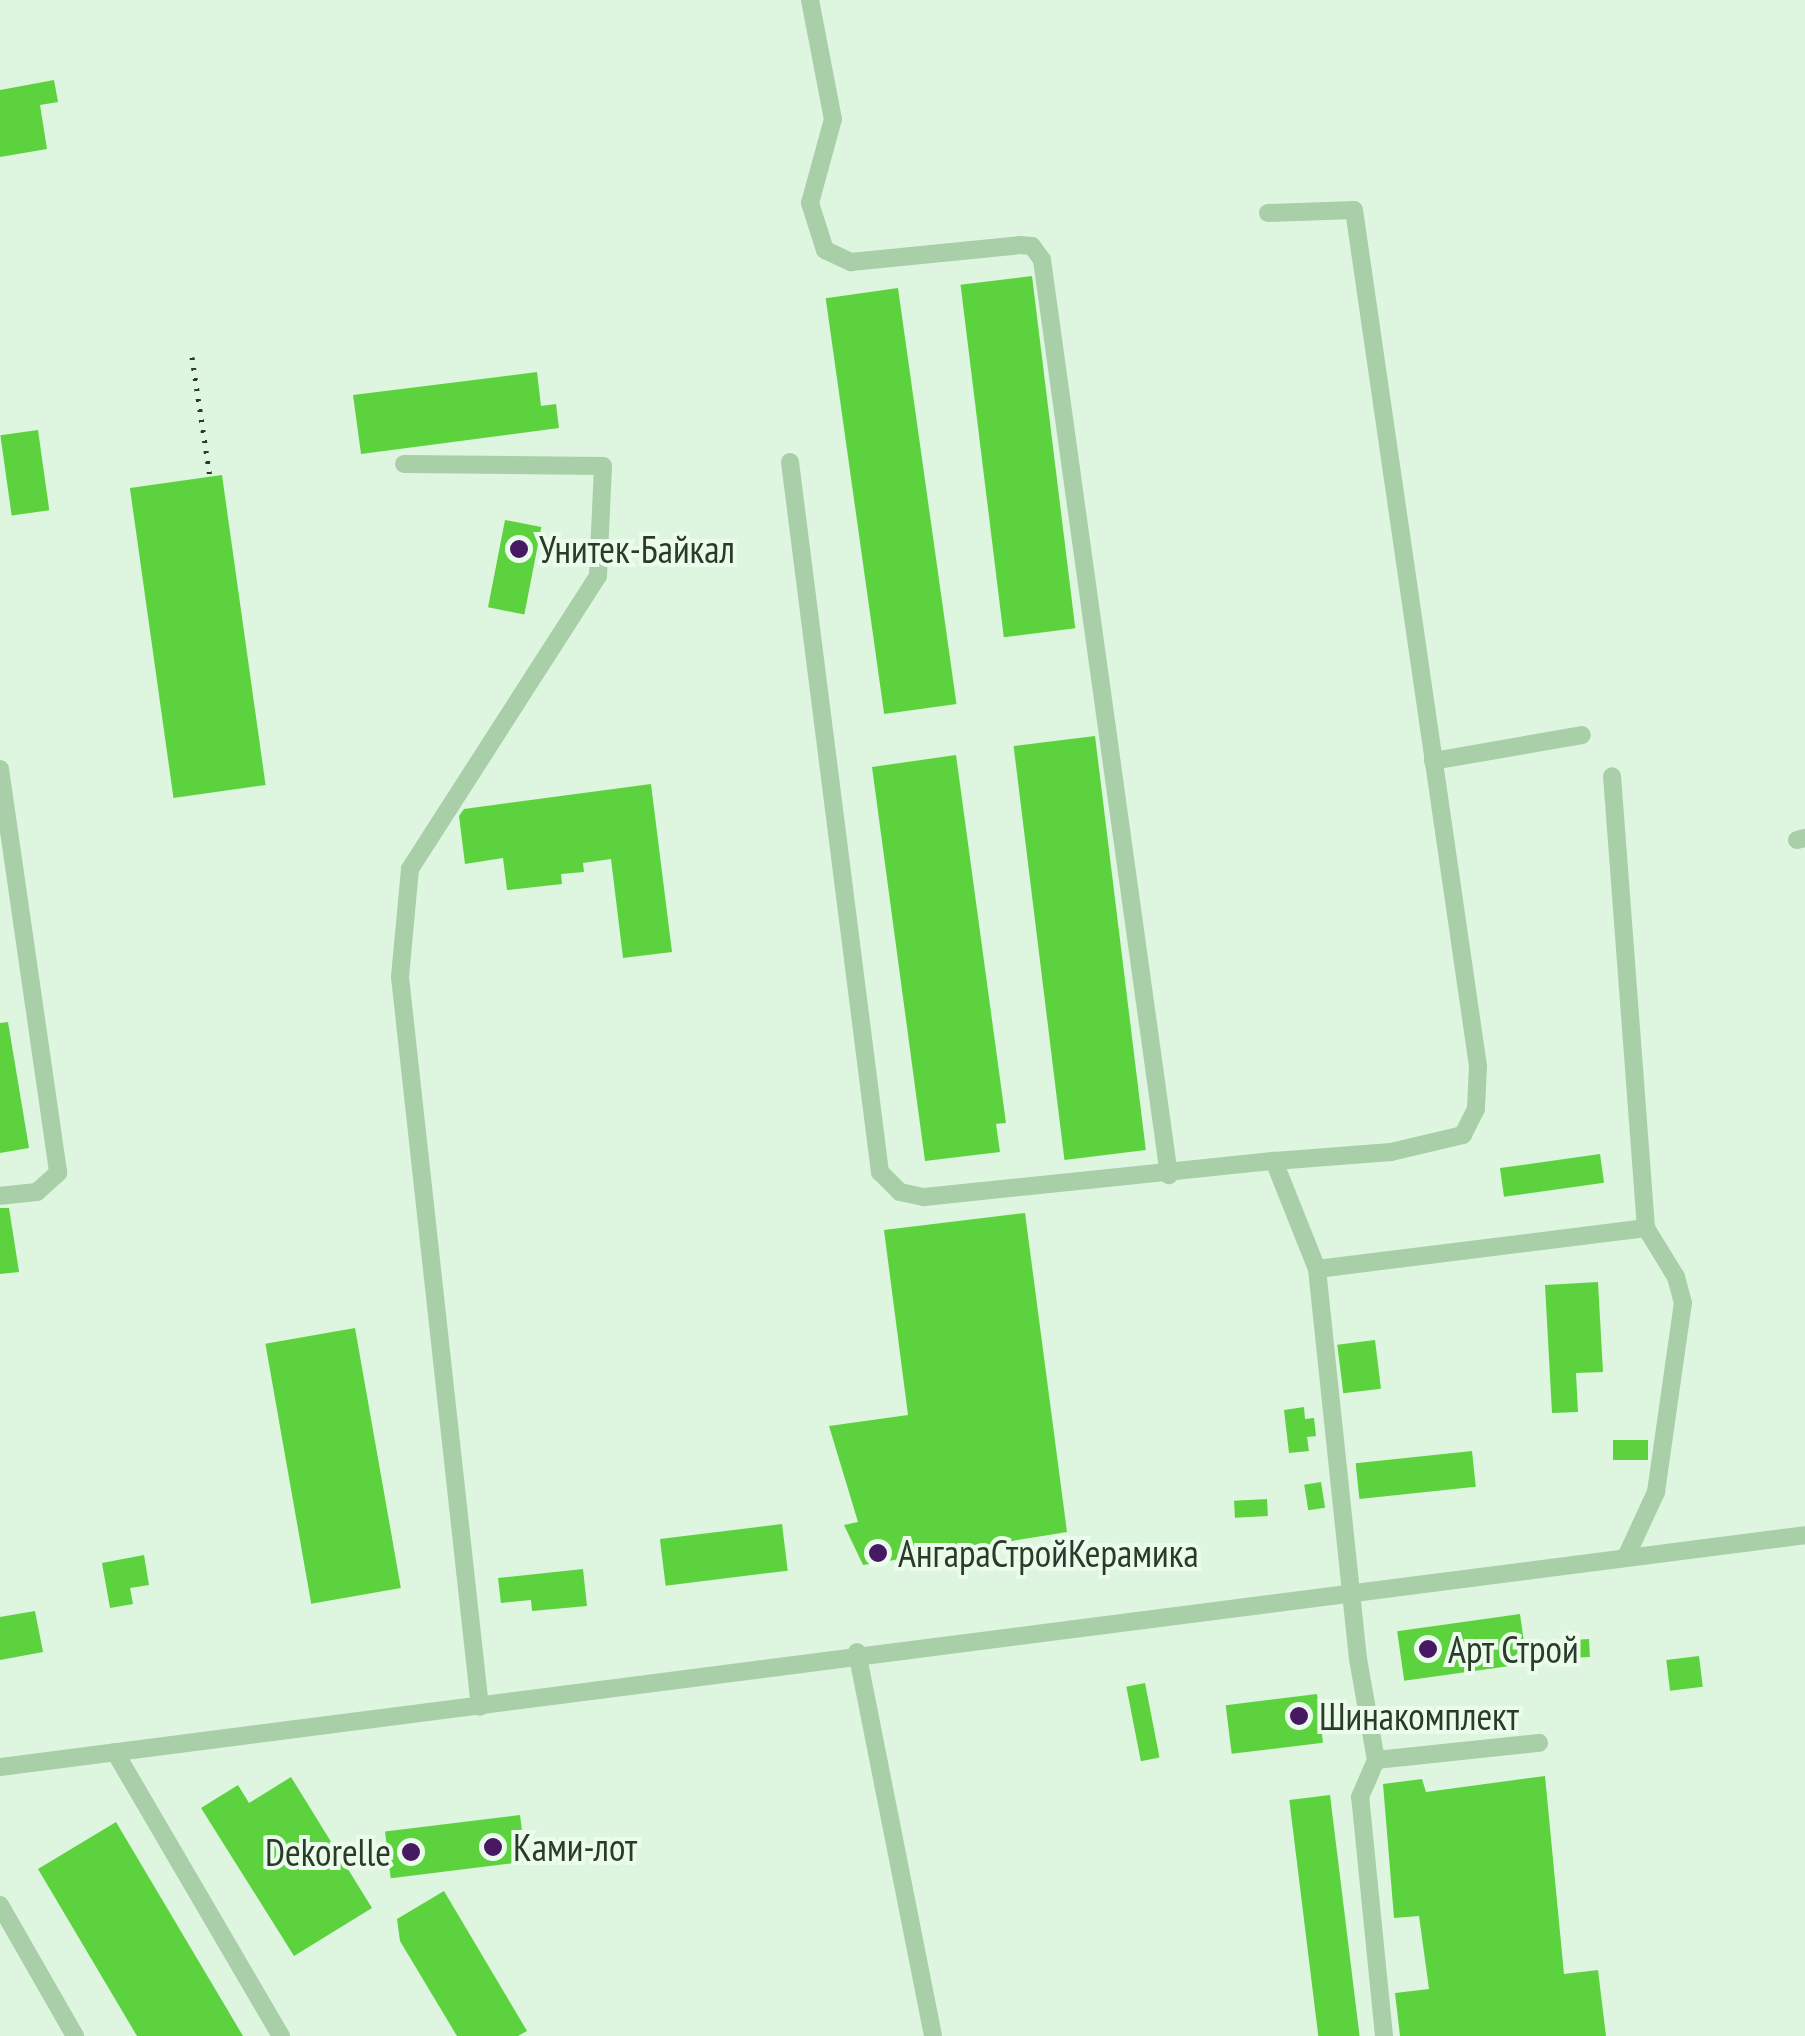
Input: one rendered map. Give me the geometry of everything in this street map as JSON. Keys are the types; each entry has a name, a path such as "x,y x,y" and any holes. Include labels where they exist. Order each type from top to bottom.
{"street":[{"path":"810,0 834,119 810,203 826,250 851,262 1020,245 1032,246 1042,260 1169,1175"},
{"path":"790,462 880,1172 900,1192 924,1197 1169,1175 1391,1152 1463,1134 1476,1110 1478,1066 1354,210 1268,213"},
{"path":"404,464 603,466 598,576 410,869 400,977 480,1707"},
{"path":"1433,761 1582,735"},
{"path":"0,769 58,1173 37,1192 0,1196"},
{"path":"1612,776 1646,1228 1676,1277 1682,1303 1656,1492 1626,1556"},
{"path":"1274,1162 1316,1269 1350,1590 1376,1760 1360,1798 1384,2036"},
{"path":"1316,1269 1646,1228"},
{"path":"0,1766 480,1707 857,1652 1805,1534"},
{"path":"857,1652 933,2036"},
{"path":"1376,1760 1539,1742"},
{"path":"114,1752 282,2036"},
{"path":"0,1905 75,2036"}],"building":[{"path":"54,80 58,102 40,105 47,149 0,157 0,90"},
{"path":"1032,276 1075,628 1004,637 961,285"},
{"path":"898,288 956,704 884,714 826,298"},
{"path":"537,372 541,406 556,404 559,428 361,454 353,395"},
{"path":"38,430 49,510 12,516 0,435"},
{"path":"222,475 266,785 173,798 130,488"},
{"path":"505,520 541,527 524,614 488,607"},
{"path":"1095,736 1146,1150 1064,1160 1014,746"},
{"path":"956,755 1006,1123 996,1124 1000,1152 925,1161 872,767"},
{"path":"651,784 672,952 623,958 611,859 583,863 584,872 561,874 562,884 507,890 503,858 465,864 459,816 464,809"},
{"path":"8,1022 29,1148 0,1153 0,1023"},
{"path":"1600,1154 1604,1183 1504,1197 1500,1168"},
{"path":"0,1208 9,1208 19,1272 0,1274"},
{"path":"1025,1213 1067,1532 863,1565 844,1525 858,1522 829,1426 908,1415 884,1230"},
{"path":"1598,1282 1603,1372 1576,1373 1578,1412 1552,1413 1545,1285"},
{"path":"355,1328 401,1588 311,1604 265,1344"},
{"path":"1375,1340 1381,1389 1343,1393 1337,1345"},
{"path":"1304,1407 1305,1419 1314,1418 1316,1436 1307,1437 1309,1451 1289,1453 1284,1410"},
{"path":"1613,1440 1648,1440 1648,1460 1613,1460"},
{"path":"1472,1451 1476,1487 1359,1499 1356,1463"},
{"path":"1321,1482 1325,1508 1308,1510 1304,1485"},
{"path":"1267,1499 1268,1516 1235,1518 1234,1501"},
{"path":"782,1524 788,1571 666,1586 660,1539"},
{"path":"144,1555 149,1585 130,1588 133,1604 110,1608 102,1563"},
{"path":"583,1569 587,1606 532,1611 531,1600 501,1603 498,1578"},
{"path":"35,1611 43,1652 0,1660 0,1617"},
{"path":"1520,1614 1527,1664 1404,1681 1397,1631"},
{"path":"1589,1639 1590,1657 1573,1658 1572,1640"},
{"path":"1699,1656 1703,1687 1670,1691 1666,1660"},
{"path":"1145,1683 1160,1758 1141,1761 1126,1687"},
{"path":"1317,1694 1323,1743 1232,1754 1226,1705"},
{"path":"1545,1776 1564,1974 1598,1970 1606,2036 1400,2036 1395,1993 1429,1989 1419,1916 1394,1918 1383,1784 1422,1779 1426,1792"},
{"path":"291,1777 372,1908 294,1956 201,1808 238,1785 249,1803"},
{"path":"1330,1795 1360,2036 1318,2036 1289,1800"},
{"path":"520,1815 526,1862 391,1878 385,1832"},
{"path":"116,1822 243,2036 137,2036 38,1869"},
{"path":"444,1891 527,2031 518,2036 457,2036 400,1941 397,1919"}],"railway":[{"path":"192,357 210,477"}],"place":[{"name":"Унитек-Байкал","path":"519,549"},
{"name":"АнгараСтройКерамика","path":"878,1553"},
{"name":"Арт Строй","path":"1428,1649"},
{"name":"Шинакомплект","path":"1299,1716"},
{"name":"Ками-лот","path":"493,1847"},
{"name":"Dekorelle","path":"411,1852"}]}
